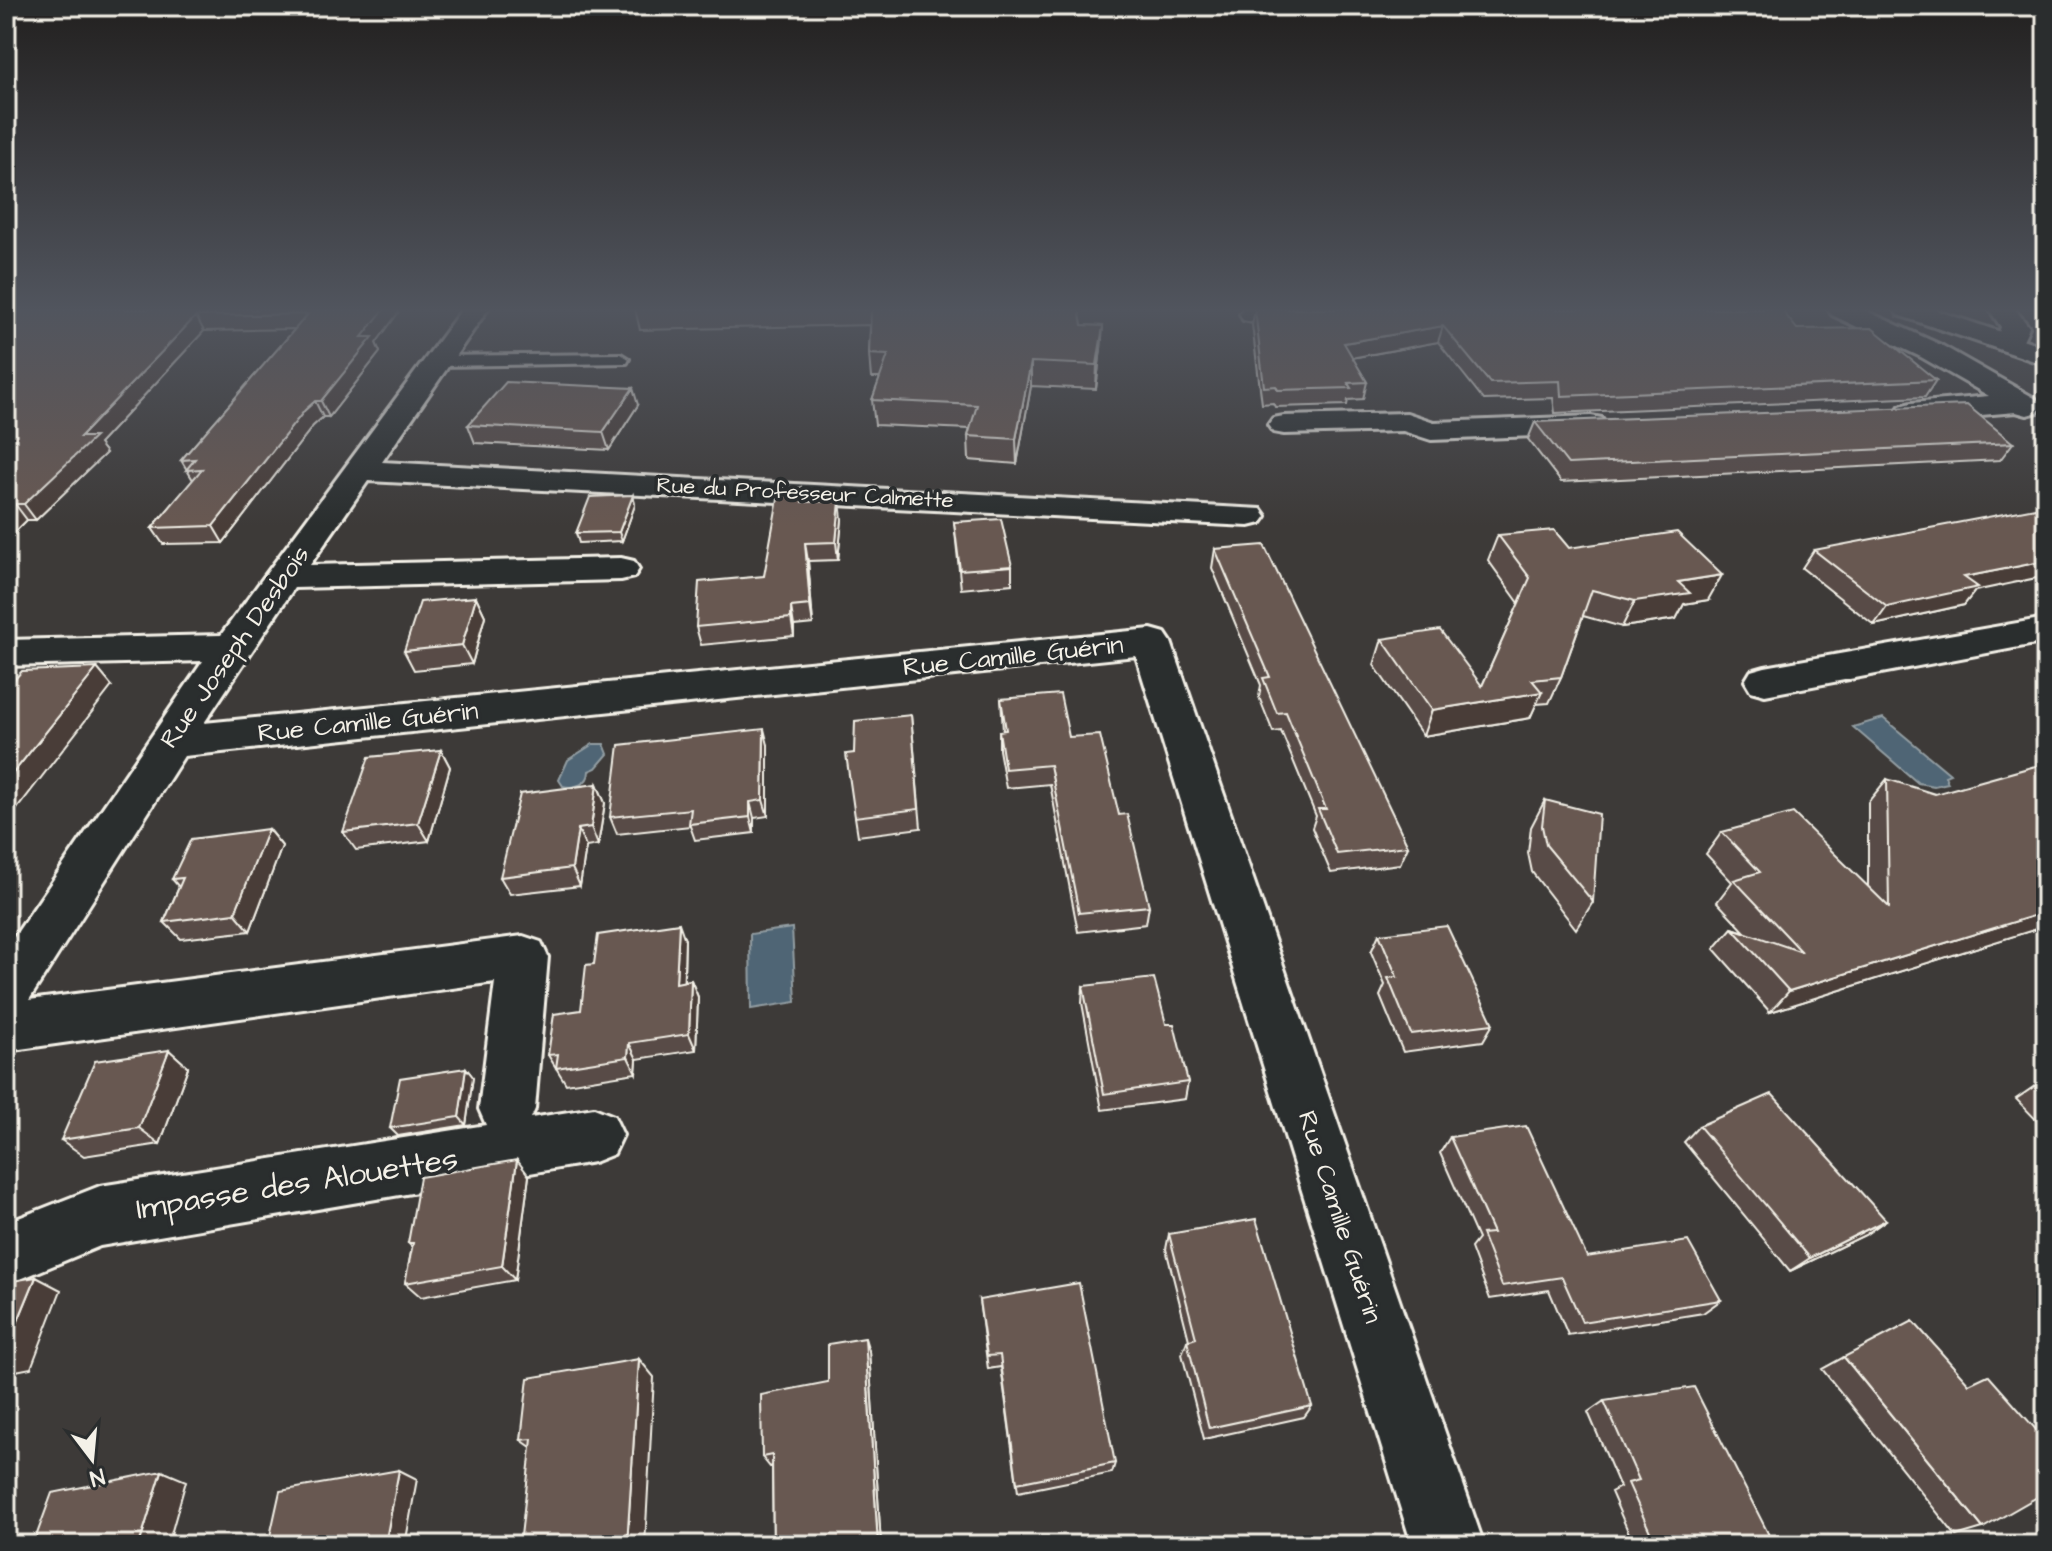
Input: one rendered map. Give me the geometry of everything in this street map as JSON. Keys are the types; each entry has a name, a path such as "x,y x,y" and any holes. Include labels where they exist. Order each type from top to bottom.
{"street":[{"name":"Rue Joseph Desbois","path":"6,992 232,648 424,381"},
{"path":"1982,381 2033,410"},
{"path":"1878,413 2033,410"},
{"path":"1284,425 1407,422 1431,431 1622,423"},
{"name":"Rue du Professeur Calmette","path":"361,471 1249,516"},
{"path":"283,577 621,569"},
{"path":"1765,681 2046,630"},
{"name":"Rue Camille Guérin","path":"168,742 1151,642 1448,1545"},
{"path":"6,653 232,648"},
{"path":"6,1027 523,957 507,1109"},
{"name":"Impasse des Alouettes","path":"6,1254 100,1216 594,1135"}],"water":[{"path":"1883,718 1950,774 1945,776 1948,783 1934,786 1918,783 1853,727"},
{"path":"593,744 604,744 608,754 596,768 589,771 584,782 576,786 563,786 559,780 568,760"},
{"path":"792,928 796,1002 751,1009 750,934"}],"building":[{"path":"6,381 133,381 80,437 95,437 24,504 15,504 6,512"},
{"path":"249,381 337,381 321,401 315,401 305,410 213,526 152,528 202,469 186,470 195,459 181,460"},
{"path":"879,381 1027,381 1016,439 968,436 977,405 872,400"},
{"path":"1263,381 1367,382 1348,383 1351,388 1278,390 1276,386 1264,387"},
{"path":"1489,381 1547,381 1490,383"},
{"path":"1560,381 1904,381 1561,396"},
{"path":"506,382 633,388 603,432 468,425"},
{"path":"1967,405 2013,443 1568,464 1535,422"},
{"path":"780,487 801,488 802,502 840,501 836,542 805,543 810,605 791,607 791,618 696,627 699,582 764,576"},
{"path":"633,495 619,532 576,533 590,497"},
{"path":"2046,506 2046,561 1964,577 1978,587 1887,607 1814,550"},
{"path":"1001,519 1012,566 960,570 954,522"},
{"path":"1554,530 1569,548 1677,532 1722,575 1678,582 1690,593 1635,601 1592,590 1561,677 1532,680 1542,692 1432,710 1382,639 1440,630 1482,686 1530,578 1498,535"},
{"path":"1264,545 1408,846 1337,854 1318,809 1326,809 1286,712 1277,713 1263,678 1270,677 1215,549"},
{"path":"476,597 462,645 404,651 420,602"},
{"path":"97,668 6,782 6,689 22,671"},
{"path":"1060,694 1069,737 1100,735 1119,815 1127,814 1149,906 1079,913 1050,765 1005,769 999,731 1006,730 1001,699"},
{"path":"911,715 919,809 855,817 846,754 854,753 855,721"},
{"path":"764,729 763,800 750,802 750,817 689,824 691,809 610,817 619,745"},
{"path":"441,750 418,823 343,832 369,757"},
{"path":"2046,763 2046,912 1789,991 1732,928 1802,952 1734,880 1760,872 1722,832 1793,813 1889,907 1887,779 1935,794"},
{"path":"597,784 591,827 578,829 572,868 500,877 520,794"},
{"path":"1545,800 1599,814 1593,902 1546,845 1542,826"},
{"path":"268,829 235,913 164,922 183,878 172,879 191,839"},
{"path":"679,923 676,983 691,980 689,1034 629,1043 628,1057 556,1068 558,1054 548,1055 554,1014 581,1010 586,965 594,964 598,935"},
{"path":"1447,926 1493,1024 1411,1034 1388,978 1397,977 1379,934"},
{"path":"1154,978 1166,1024 1174,1024 1188,1082 1104,1094 1083,986"},
{"path":"169,1050 139,1128 61,1140 95,1061"},
{"path":"466,1068 459,1117 390,1128 400,1078"},
{"path":"2046,1082 2046,1097 2035,1086"},
{"path":"1772,1094 1886,1220 1810,1258 1699,1126"},
{"path":"1526,1126 1587,1257 1688,1241 1721,1300 1582,1322 1562,1277 1502,1286 1482,1234 1493,1233 1450,1137"},
{"path":"517,1160 502,1266 405,1283 413,1243 408,1243 420,1177"},
{"path":"1256,1219 1312,1406 1209,1428 1187,1341 1196,1338 1169,1234"},
{"path":"36,1277 6,1350 6,1282"},
{"path":"1079,1283 1115,1463 1017,1483 1000,1355 987,1356 979,1300"},
{"path":"1913,1321 1969,1384 1988,1375 2046,1441 2046,1492 1983,1528 1844,1357"},
{"path":"865,1338 878,1545 773,1545 772,1455 762,1457 761,1395 828,1382 828,1344"},
{"path":"639,1359 627,1545 520,1545 532,1439 521,1440 528,1378"},
{"path":"1694,1387 1774,1545 1656,1545 1628,1483 1639,1480 1604,1401"},
{"path":"399,1470 385,1545 268,1545 280,1491"},
{"path":"162,1471 139,1545 33,1545 52,1493"}]}
